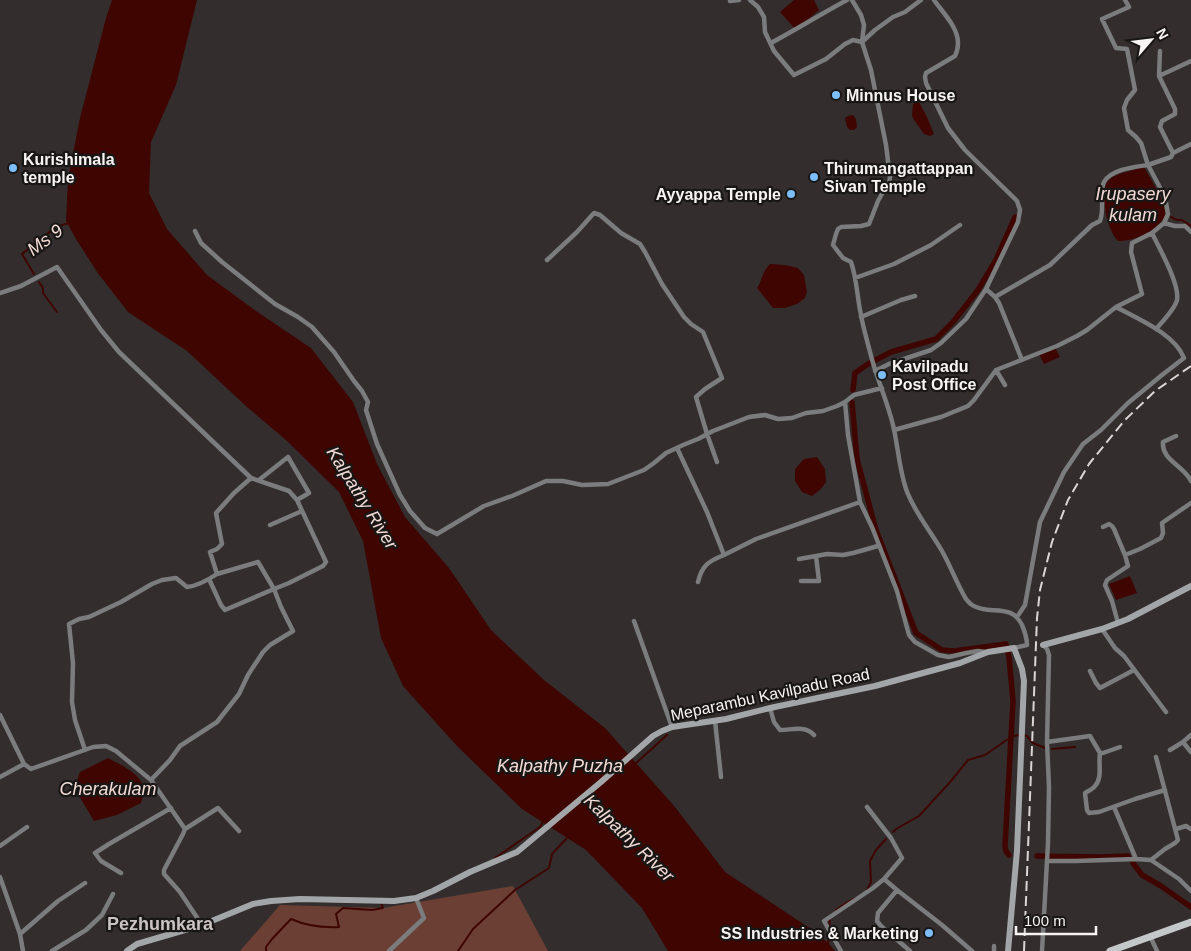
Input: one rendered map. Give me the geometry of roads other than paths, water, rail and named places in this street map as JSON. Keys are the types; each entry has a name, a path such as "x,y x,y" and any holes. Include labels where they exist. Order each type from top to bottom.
{"main road":[{"path":"1043,645 1118,623 1191,586"},
{"name":"Meparambu Kavilpadu Road","path":"127,951 137,944 202,925 253,904 300,899 394,901 416,898 517,852 653,736 662,731 672,727 726,719 876,686 960,663 988,652 1014,648"},
{"path":"1008,951 1017,851 1024,681 1022,669 1014,648"},
{"path":"1110,951 1191,922"}],"street":[{"path":"730,1 739,0"},
{"path":"750,0 764,17 765,32 774,51 794,75 826,59 853,40 862,42"},
{"path":"771,42 847,0"},
{"path":"852,0 861,15 864,26 862,42 870,67 886,145 890,177 889,184 878,201 869,224 841,227 838,229 833,244 843,258 851,262 861,317 875,371 894,430 906,488 922,522 942,552 966,599 976,607 1008,611 1017,618 1025,606 1040,522 1064,472 1083,444 1101,430 1128,403 1184,358 1181,350 1156,329 1116,307"},
{"path":"862,42 893,17 905,12 921,0"},
{"path":"875,371 889,364 931,350 966,319 986,289 1018,222 1020,210 1017,201 965,150 948,128 926,83 926,74 955,56 959,45 952,25 934,0"},
{"path":"894,430 941,417 968,406 996,370 1077,336 1116,307 1142,294 1131,252 1132,244 1152,233 1164,223 1168,214 1165,198 1148,165 1141,144 1128,130 1124,108 1127,100 1135,90 1127,49 1116,48 1102,19 1129,7 1125,0"},
{"path":"1160,51 1159,76 1175,109 1175,114 1162,121 1160,127 1173,153"},
{"path":"1159,76 1191,61"},
{"path":"995,297 1050,265 1092,225 1100,221 1103,184 1112,175 1127,168 1148,165 1171,157 1173,153 1191,144"},
{"path":"547,260 594,213 600,215 621,233 640,244 662,284 684,317 703,332 722,378 705,388 696,397 706,434 717,462"},
{"path":"1164,223 1184,226 1191,232"},
{"path":"855,278 894,264 931,245 960,225"},
{"path":"195,231 201,243 222,262 275,304 312,327 334,352 368,402 366,410 377,444 400,495 410,511 425,528 437,534 484,506 546,481 563,481 582,485 608,484 644,470 666,453 706,434 749,417 765,415 778,419 792,418 806,413 823,411 845,402 854,395 882,388"},
{"path":"1152,233 1174,280 1177,292 1177,301 1174,308 1156,329"},
{"path":"0,293 21,286 57,268 119,352 251,478 289,491 297,500 326,562 323,566 289,583 225,610 209,579"},
{"path":"986,289 995,297 1022,360"},
{"path":"861,317 915,296"},
{"path":"996,370 1005,385"},
{"path":"845,402 848,435 860,502 898,591 909,635 915,642 938,655 949,657 978,651 988,652"},
{"path":"1176,436 1163,442 1163,451 1182,469 1191,481"},
{"path":"677,448 707,512 724,555"},
{"path":"259,480 288,457 309,493 297,500"},
{"path":"217,574 210,552 222,544 216,513 251,478"},
{"path":"698,582 704,566 756,539 860,502"},
{"path":"1125,555 1161,538 1163,533 1162,523 1191,502"},
{"path":"270,525 302,511"},
{"path":"1103,527 1109,524 1112,526 1128,566 1107,580 1105,585 1118,623"},
{"path":"799,559 827,554 843,555 878,546"},
{"path":"801,581 819,581 816,556"},
{"path":"85,750 72,702 73,663 69,624 121,602 162,580 176,578 188,587 217,574 258,562 274,588 293,631 264,652 239,694 217,722 180,746 151,780"},
{"name":"Meparambu Kavilpadu Road","path":"1014,648 1027,645 1024,631 1017,618"},
{"path":"634,621 672,727"},
{"path":"1102,629 1166,712"},
{"path":"1042,951 1048,843 1047,742 1049,655 1043,645"},
{"path":"1090,671 1100,688 1134,670"},
{"path":"770,708 774,722 780,730 801,728 810,731 814,735"},
{"path":"0,715 24,764 31,769 93,747 106,746 116,751 151,780 185,828"},
{"path":"716,721 721,777"},
{"path":"1170,750 1191,735"},
{"path":"1047,742 1090,736 1100,753 1100,777 1095,786 1084,793 1089,813 1093,814 1114,808 1165,790"},
{"path":"1183,742 1191,752"},
{"path":"1100,753 1120,746"},
{"path":"1151,860 1178,840 1156,757"},
{"path":"0,777 24,764"},
{"path":"841,951 824,921 872,888 902,858 891,838 867,807"},
{"path":"121,873 101,860 95,853 171,808"},
{"path":"202,925 180,892 164,874 164,870 185,828 218,808 239,831"},
{"path":"1114,808 1134,859"},
{"path":"1176,829 1186,826 1191,829"},
{"path":"0,846 27,827"},
{"path":"1047,861 1151,860 1189,884 1191,891"},
{"path":"0,877 20,934 23,951"},
{"path":"884,878 972,951"},
{"path":"20,934 58,901 85,883"},
{"path":"897,890 878,912 877,921 910,951"},
{"path":"52,951 86,930 102,915 113,894"},
{"path":"389,951 424,918 416,898"},
{"path":"1150,936 1157,951"},
{"path":"900,951 903,945"}],"water":[{"name":"Kalpathy Puzha","path":"112,0 197,0 176,85 151,142 149,193 167,229 207,275 311,348 353,402 377,464 405,517 449,568 491,630 544,680 605,728 675,807 725,872 811,929 835,951 668,951 642,908 586,850 522,809 457,746 403,686 381,638 363,541 339,492 286,440 247,407 187,351 128,312 97,272 66,221 68,179 80,118"},
{"path":"794,0 814,0 819,10 795,29 780,12"},
{"path":"919,102 934,134 930,136 924,134 914,120 912,116 913,104"},
{"path":"853,115 856,119 857,127 854,130 850,130 847,127 845,118"},
{"name":"Irupasery kulam","path":"1144,167 1157,190 1166,214 1158,225 1146,234 1125,241 1118,241 1108,222 1104,204 1105,188 1107,182 1113,177"},
{"path":"770,264 798,268 804,275 807,292 805,298 797,304 785,308 773,308 757,288"},
{"path":"1055,347 1060,357 1044,364 1039,354"},
{"path":"817,457 825,469 826,482 812,496 802,492 795,481 795,469 804,459"},
{"path":"1130,576 1137,593 1116,600 1109,584"},
{"name":"Cherakulam","path":"108,758 125,767 140,779 144,794 141,803 117,815 94,821 75,786 80,772"}],"waterway":[{"path":"853,390 855,373 868,364 891,352 936,339 953,322 978,290 996,260 1015,217"},
{"path":"1171,217 1182,220 1191,226"},
{"name":"Ms 9","path":"34,274 22,254 51,231 69,223"},
{"name":"Ms 9","path":"39,282 43,288 43,293 57,312"},
{"path":"852,402 857,459 876,530 916,633 942,650 954,651 1006,644 1013,701 1005,846 1009,855"},
{"path":"635,764 667,735"},
{"path":"893,832 919,816 968,760 985,755 1011,737 1018,735 1027,736 1033,743 1045,748"},
{"path":"1052,749 1075,747"},
{"path":"495,858 540,827 544,820"},
{"path":"458,951 473,929 515,890 549,868 552,854 568,837"},
{"path":"867,890 871,882 870,861 876,850 886,839"},
{"path":"1037,856 1128,856"},
{"path":"1133,863 1142,875 1191,907"},
{"path":"836,910 855,898"},
{"path":"266,951 266,947 272,939 291,919 315,926 339,927 336,914 343,908 372,910 383,908 381,903"},
{"path":"829,928 830,918"},
{"path":"828,945 829,932"}],"railway":[{"path":"1024,951 1037,618 1040,590 1052,542 1068,500 1089,464 1124,421 1155,391 1191,366"}],"place":[{"name":"Minnus House","path":"836,95"},
{"name":"Kurishimala temple","path":"13,168"},
{"name":"Thirumangattappan Sivan Temple","path":"814,177"},
{"name":"Ayyappa Temple","path":"791,194"},
{"name":"Kavilpadu Post Office","path":"882,375"},
{"name":"SS Industries & Marketing","path":"929,933"}],"district":[{"name":"Pezhumkara","path":"160,924"}],"water label":[{"name":"Kalpathy River","path":"362,498"},
{"name":"Kalpathy River","path":"629,838"}]}
